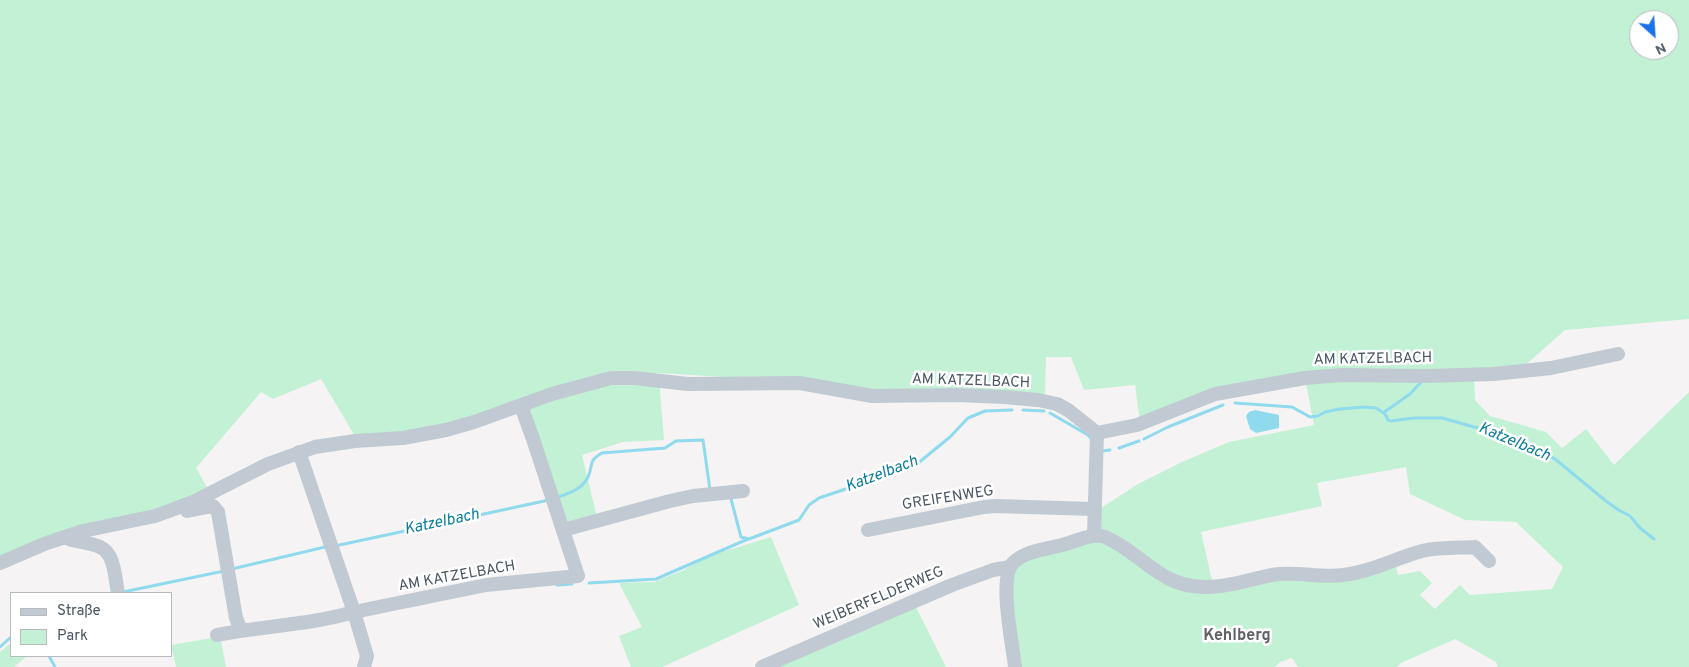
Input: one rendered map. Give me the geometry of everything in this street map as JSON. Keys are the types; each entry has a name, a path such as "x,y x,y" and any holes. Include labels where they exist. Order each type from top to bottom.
{"street":[{"name":"AM KATZELBACH","path":"0,563 44,544 89,530 155,516 169,511 195,501 262,466 299,452 323,446 419,436 474,422 552,394 611,378 634,378 688,384 800,383 872,396 957,395 1038,400 1057,404 1068,410 1097,433 1137,425 1215,394 1306,378 1342,375 1426,376 1494,374 1551,368 1618,354"},
{"name":"AM KATZELBACH","path":"217,635 340,616 486,585 578,576 534,439 521,406"},
{"path":"1094,535 1093,509 1097,433"},
{"path":"299,452 354,612 367,656 364,667"},
{"path":"563,530 693,496 743,491"},
{"name":"AM KATZELBACH","path":"169,511 176,513 210,506 216,507 224,541 236,618 241,630"},
{"name":"GREIFENWEG","path":"868,530 984,507 1093,509"},
{"path":"1016,667 1006,584 1010,567 1018,559 1029,554 1094,535 1099,535 1120,544 1154,571 1168,579 1187,586 1208,588 1236,584 1278,574 1341,576 1362,572 1425,550 1475,547 1489,561"},
{"path":"67,537 106,550 112,563 118,592"},
{"name":"WEIBERFELDERWEG","path":"762,667 952,585 993,570 1010,567"}],"green space":[{"path":"0,0 1689,0 1689,319 1565,330 1513,376 1474,380 1475,400 1490,416 1546,432 1562,448 1586,429 1614,465 1689,392 1689,667 1498,667 1496,662 1455,639 1401,663 1397,667 1298,667 1292,658 1280,662 1275,667 1019,667 1010,580 1012,570 1019,562 1097,538 1118,546 1150,573 1167,582 1194,590 1221,591 1288,576 1340,580 1363,576 1395,562 1398,575 1420,571 1432,583 1420,595 1435,609 1460,585 1470,595 1552,589 1563,567 1516,522 1465,520 1410,494 1406,467 1317,483 1322,506 1201,532 1213,585 1194,583 1170,576 1149,564 1125,542 1098,531 1098,510 1138,484 1182,462 1229,442 1314,425 1305,378 1241,388 1180,406 1140,422 1135,385 1084,390 1071,357 1046,357 1045,396 1002,392 855,389 788,381 658,373 610,373 554,387 469,418 408,433 355,436 321,379 273,399 261,392 196,468 208,489 172,505 104,522 43,541 0,559"},
{"path":"659,378 664,440 623,442 582,455 597,517 572,524 564,518 528,407 600,384"},
{"path":"771,537 799,605 662,667 631,667 619,636 642,627 619,583 654,582 684,570 706,557"},
{"path":"914,603 946,667 768,667"},
{"path":"212,638 221,641 226,667 176,667 172,645"},
{"path":"10,644 10,657 26,657 14,667 0,667 0,652"}],"water":[{"path":"1255,410 1279,415 1279,428 1256,433 1250,429 1246,416 1249,412"}],"waterway":[{"path":"1383,413 1410,394 1423,380"},
{"name":"Katzelbach","path":"1235,403 1292,407 1310,417 1340,409 1376,408 1391,421 1414,418 1442,418 1492,430 1520,441 1555,459 1606,501 1630,516 1640,528 1654,539"},
{"name":"Katzelbach","path":"1144,439 1168,427 1223,405"},
{"name":"Katzelbach","path":"731,499 741,537 749,539 799,520 809,505 819,498 917,464 950,437 968,418 985,411 1012,410"},
{"name":"Katzelbach","path":"1023,410 1044,411"},
{"name":"Katzelbach","path":"1050,413 1088,435 1092,440"},
{"name":"Katzelbach","path":"558,497 579,488 588,477 593,461 602,453 665,448 676,441 703,440 710,490"},
{"name":"Katzelbach","path":"1119,448 1139,441"},
{"name":"Katzelbach","path":"1101,451 1110,450"},
{"name":"Katzelbach","path":"335,546 549,500"},
{"name":"Katzelbach","path":"589,583 656,579 748,539"},
{"name":"Katzelbach","path":"232,569 325,547"},
{"name":"Katzelbach","path":"123,592 224,571"},
{"name":"Katzelbach","path":"557,585 572,584"},
{"name":"Katzelbach","path":"0,647 10,638"},
{"path":"50,657 55,667"}],"district":[{"name":"Kehlberg","path":"1237,637"}]}
